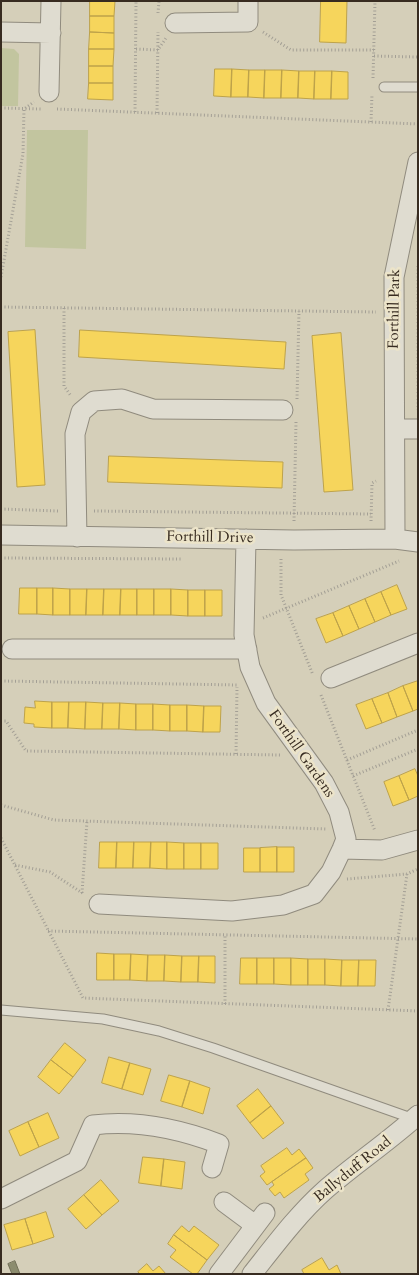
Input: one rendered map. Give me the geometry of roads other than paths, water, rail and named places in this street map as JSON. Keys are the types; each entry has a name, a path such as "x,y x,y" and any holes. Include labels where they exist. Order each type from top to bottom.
{"street":[{"path":"48,103 52,33 51,1"},
{"path":"164,25 248,22 248,1"},
{"path":"1,32 52,33"},
{"name":"Forthill Park","path":"395,539 394,276 410,233 418,162"},
{"path":"77,536 75,434 81,412 94,401 122,399 153,409 292,410"},
{"path":"396,429 418,430"},
{"name":"Forthill Drive","path":"1,535 294,540 395,539 418,542"},
{"name":"Forthill Gardens","path":"99,904 232,911 283,905 314,894 331,872 342,849 346,839 339,812 324,783 266,703 241,650 244,626 246,539"},
{"path":"323,685 418,643"},
{"path":"12,649 241,650"},
{"path":"342,849 382,850 418,840"},
{"name":"Ballyduff Road","path":"252,1274 300,1216 325,1190 388,1142 416,1117"},
{"path":"1,1199 78,1161 94,1125 113,1123 190,1133 218,1144 212,1168"},
{"path":"220,1274 260,1219 224,1202"}],"lane":[{"path":"384,87 418,87"},
{"path":"1,1010 103,1019 159,1031 416,1117"}]}
